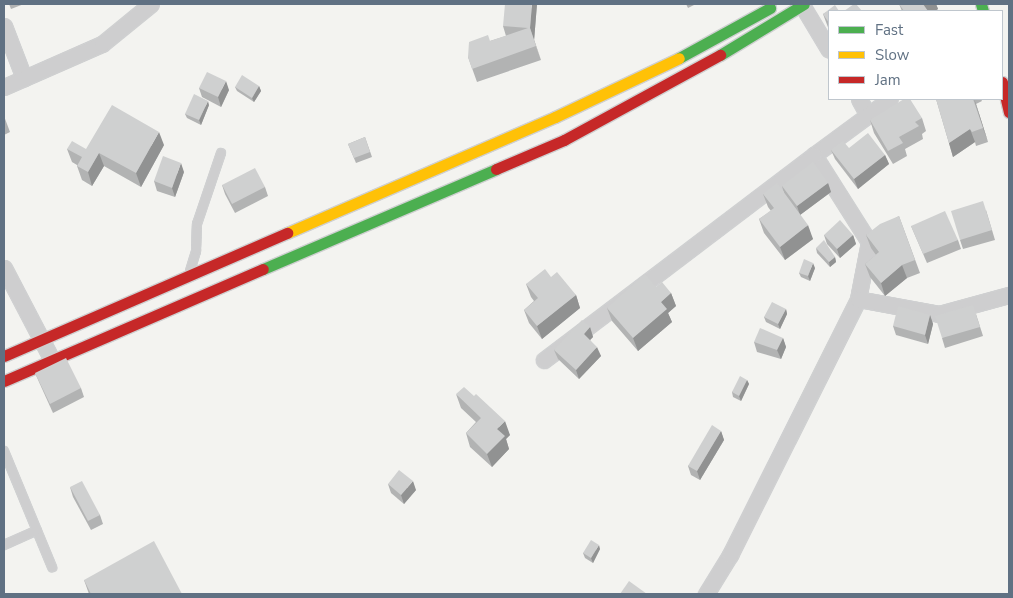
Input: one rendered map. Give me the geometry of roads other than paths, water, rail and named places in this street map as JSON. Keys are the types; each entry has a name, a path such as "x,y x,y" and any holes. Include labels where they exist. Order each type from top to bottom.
{"main road":[{"path":"4,356 555,117 684,56 777,4"},
{"path":"4,380 564,140 690,73 803,4"},
{"path":"1003,86 1009,112"}],"street":[{"path":"4,88 102,44 151,4"},
{"path":"803,4 828,48"},
{"path":"4,26 24,78"},
{"path":"859,100 868,115"},
{"path":"544,360 889,100"},
{"path":"706,594 730,555 858,299 869,242 814,155"},
{"path":"4,268 52,360"},
{"path":"858,299 939,314 1009,295"}],"lane":[{"path":"189,275 196,251 197,224 222,153"},
{"path":"4,451 52,568"},
{"path":"4,545 37,530"}]}
